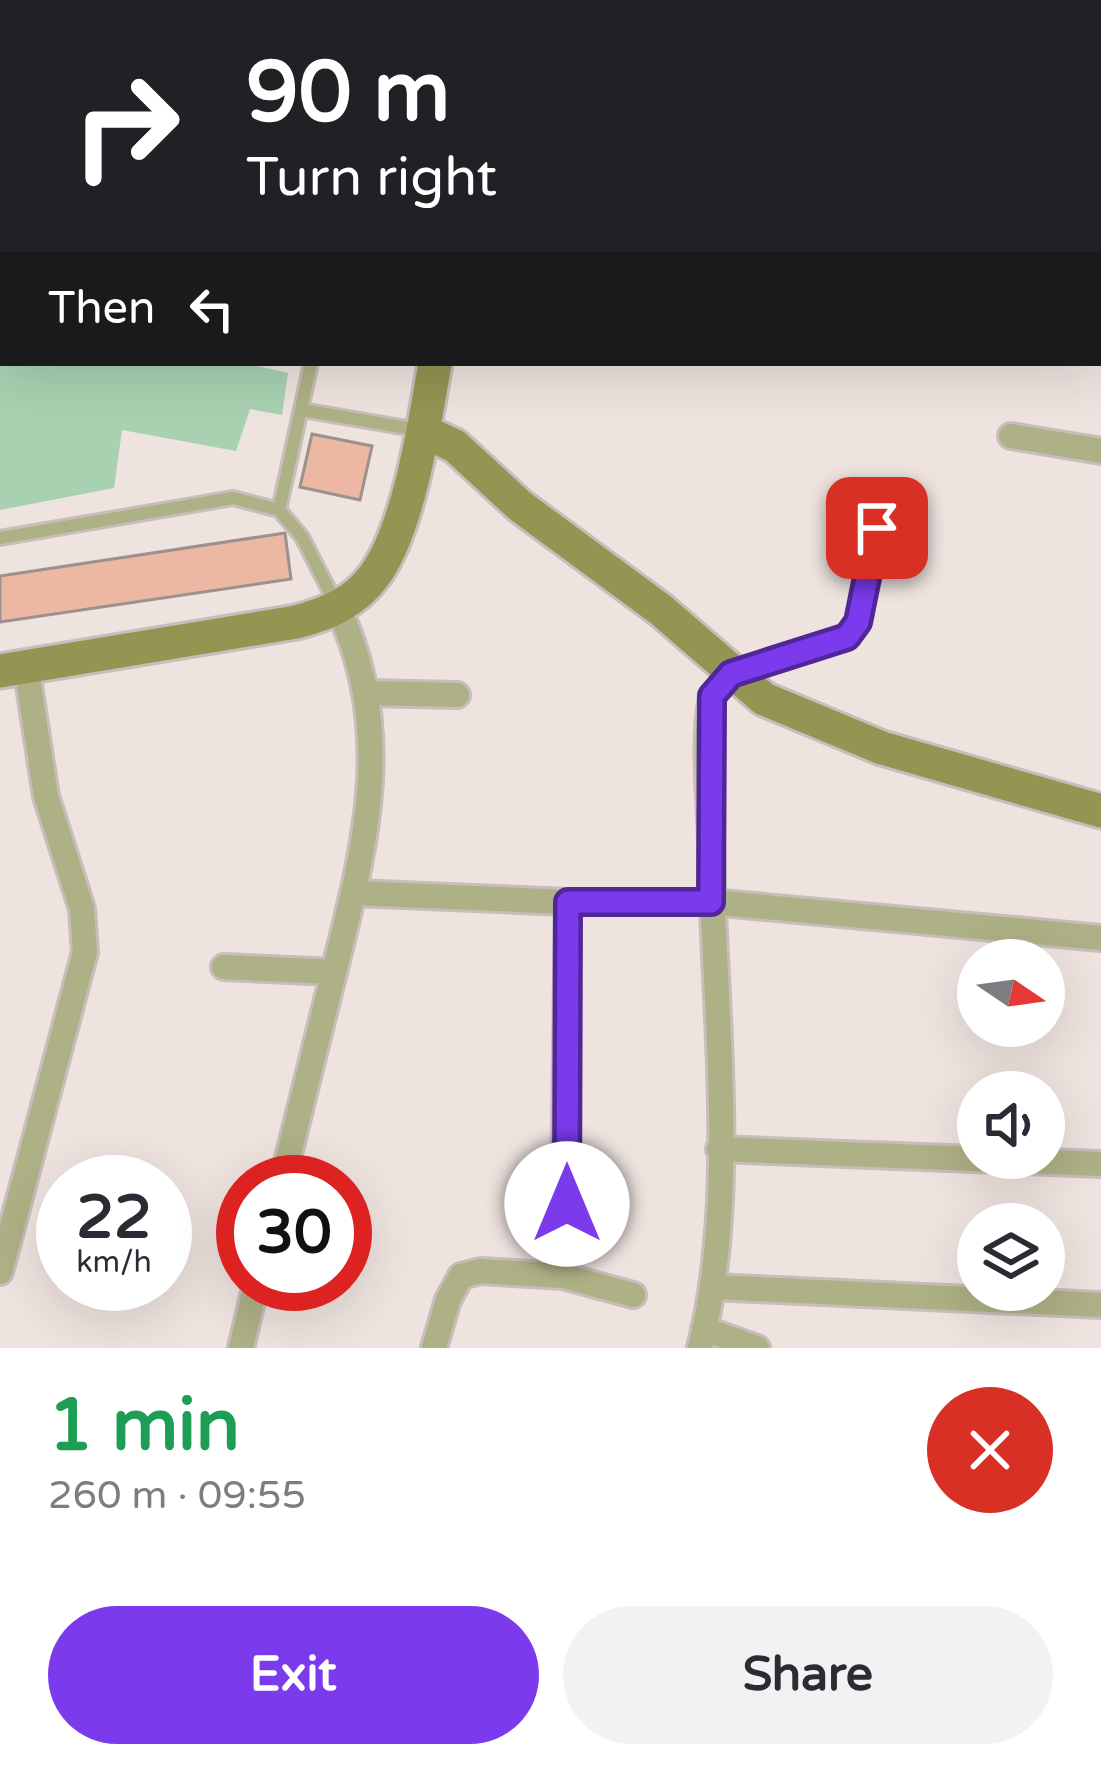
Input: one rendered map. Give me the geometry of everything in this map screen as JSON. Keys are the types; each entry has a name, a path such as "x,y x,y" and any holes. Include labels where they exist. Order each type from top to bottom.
{"street":[{"path":"0,1272 85,952 82,909 13,669 296,622 338,608 373,579 385,560 423,431 435,366"},
{"path":"423,431 455,446 520,506 661,610 764,699 842,734 1101,812"},
{"path":"1012,436 1101,451"},
{"path":"757,1348 702,1339 720,1216 709,715 712,696 731,674 847,637 858,622 877,528"},
{"path":"289,1155 354,893 374,782 367,693 338,608"},
{"path":"367,693 457,695"},
{"path":"354,893 568,902 711,902 1101,938"},
{"path":"563,1276 568,902"},
{"path":"224,967 334,972"},
{"path":"719,1149 1101,1164"},
{"path":"434,1348 448,1300 461,1276 481,1271 563,1276 633,1295"},
{"path":"713,1287 1101,1305"},
{"path":"241,1348 250,1311"}],"lane":[{"path":"279,510 310,366"},
{"path":"302,410 423,431"},
{"path":"0,538 233,498 279,510 302,537 338,608"}],"green space":[{"path":"0,366 258,366 288,373 282,415 250,409 236,451 122,430 114,488 0,510"}],"building":[{"path":"312,434 372,446 360,500 300,487"},
{"path":"285,533 291,579 0,622 0,576"}],"route":[{"path":"567,1204 568,902 711,902 712,696 731,674 847,637 858,622 877,528"}]}
